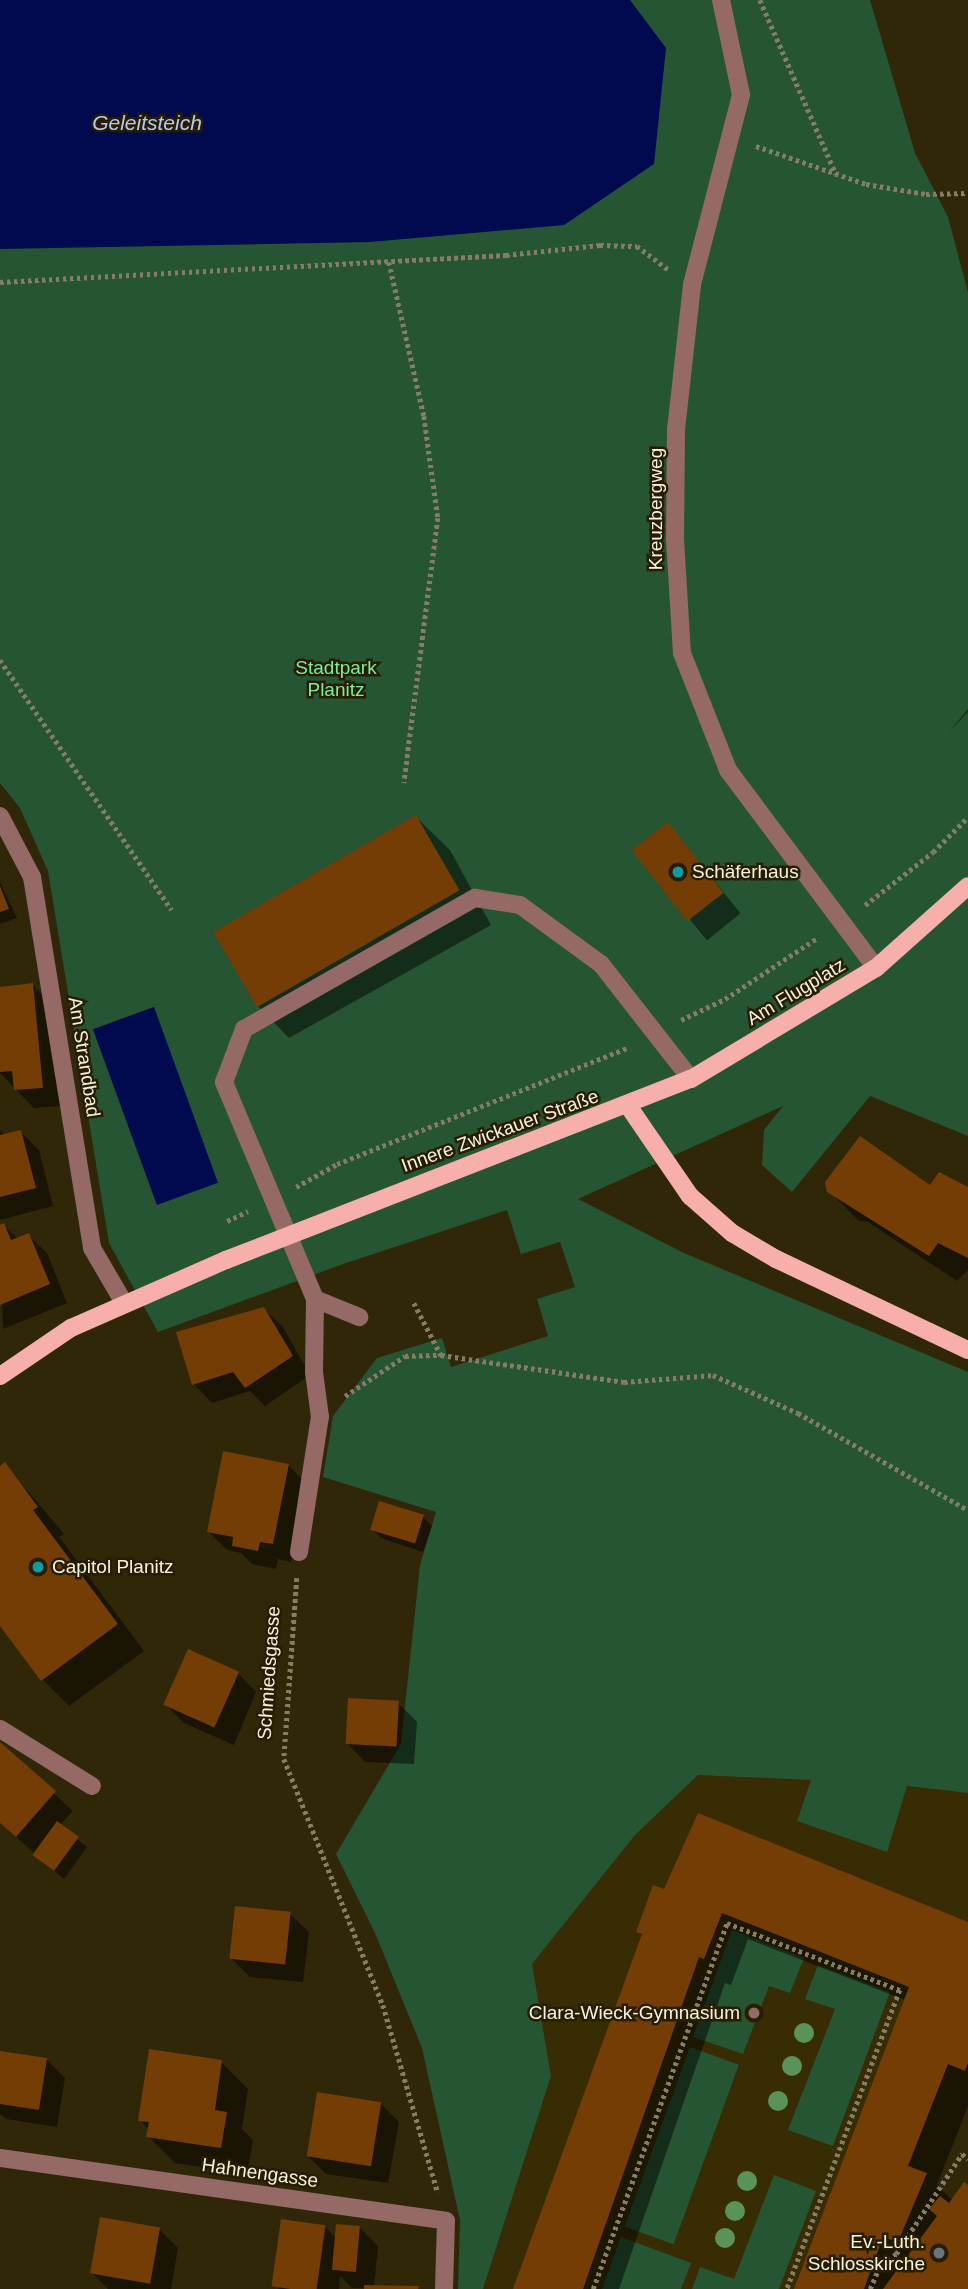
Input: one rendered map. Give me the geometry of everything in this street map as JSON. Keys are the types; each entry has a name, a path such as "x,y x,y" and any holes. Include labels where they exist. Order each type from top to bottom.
{"main road":[{"name":"Am Flugplatz","path":"629,1107 691,1079 876,968 968,886"},
{"name":"Innere Zwickauer Straße","path":"0,1376 71,1328 124,1303 285,1235 500,1150 629,1107 690,1196 732,1233 776,1259 968,1350"}],"street":[{"name":"Kreuzbergweg","path":"721,0 741,96 692,285 676,429 675,539 682,653 728,770 876,968"},
{"name":"Am Strandbad","path":"0,816 32,877 37,900 92,1248 124,1303"},
{"path":"299,1552 320,1418 314,1372 315,1299 285,1235 224,1082 244,1028 475,898 520,905 601,964 658,1032 691,1079"},
{"path":"315,1299 359,1317"},
{"path":"0,1729 92,1786"},
{"name":"Hahnengasse","path":"0,2158 446,2221"},
{"path":"444,2289 446,2221"}],"path":[{"path":"760,0 836,175"},
{"path":"729,137 836,175 926,194 968,193"},
{"path":"0,282 389,262 600,245 637,246 692,285"},
{"path":"389,262 424,415 438,518 404,783"},
{"path":"0,660 172,910"},
{"path":"227,1220 271,1200 337,1164 658,1032 725,999 842,922 933,852 968,817"},
{"path":"414,1303 441,1355"},
{"path":"320,1418 405,1356 441,1355 624,1382 713,1376 799,1413 968,1510"},
{"name":"Schmiedsgasse","path":"299,1552 284,1759 383,2006 446,2221"},
{"path":"593,2289 727,1923 900,1990 787,2289"},
{"path":"870,2289 878,2270 896,2254 962,2154 968,2159"}],"shaded area":[{"name":"Clara-Wieck-Gymnasium","path":"698,1775 862,1782 968,1793 968,2063 965,2071 948,2064 908,2165 927,2173 898,2242 883,2238 864,2289 483,2289 551,2076 532,1964 635,1835"}],"green space":[{"name":"Stadtpark Planitz","path":"0,0 870,0 915,153 948,217 968,292 968,709 949,732 968,712 968,1136 870,1096 792,1192 762,1165 764,1130 783,1106 578,1199 684,1253 968,1372 968,1793 907,1786 887,1852 797,1821 811,1780 698,1775 635,1835 532,1964 551,2076 483,2289 458,2289 460,2220 422,2048 375,1933 336,1854 401,1744 420,1565 436,1512 323,1477 333,1416 377,1358 442,1338 451,1367 548,1336 537,1299 575,1287 560,1242 521,1254 507,1210 346,1263 158,1332 109,1243 48,871 20,808 0,783"},
{"path":"732,1930 804,1958 790,1993 769,1986 743,2054 693,2037"},
{"path":"818,1965 890,1992 833,2146 788,2130 835,2009 805,1999"},
{"path":"690,2047 739,2065 674,2244 625,2226"},
{"path":"774,2175 816,2191 779,2289 692,2289 700,2267 734,2279"},
{"path":"621,2237 691,2263 681,2289 602,2289"}],"water":[{"name":"Geleitsteich","path":"0,0 630,0 666,48 654,164 564,225 370,242 0,249"},
{"path":"154,1007 218,1183 157,1205 93,1029"}],"building":[{"path":"416,815 460,890 257,1007 213,932"},
{"name":"Schäferhaus","path":"668,822 723,893 687,921 632,850"},
{"path":"0,886 9,909 0,912"},
{"path":"33,983 43,1088 14,1090 12,1071 0,1072 0,987"},
{"path":"21,1130 36,1188 0,1197 0,1135"},
{"path":"860,1136 930,1185 939,1172 968,1187 968,1258 938,1243 929,1256 827,1192 825,1182"},
{"path":"4,1223 11,1240 29,1233 50,1284 0,1305 0,1225"},
{"path":"264,1307 293,1356 245,1388 233,1372 192,1385 176,1332"},
{"path":"223,1451 289,1464 273,1544 260,1542 258,1551 232,1546 233,1537 207,1532"},
{"name":"Capitol Planitz","path":"5,1462 38,1507 33,1510 118,1624 41,1681 0,1626 0,1466"},
{"path":"379,1501 424,1515 415,1543 370,1530"},
{"path":"188,1649 239,1672 214,1728 163,1705"},
{"path":"348,1698 399,1701 397,1747 346,1744"},
{"path":"0,1742 56,1791 16,1837 0,1823"},
{"path":"698,1813 968,1922 968,2063 965,2071 948,2064 908,2166 927,2173 898,2242 883,2237 864,2289 794,2289 909,1987 722,1913 704,1959 699,1957 583,2289 513,2289 642,1934 636,1932 653,1885 664,1889"},
{"path":"57,1821 79,1837 54,1871 32,1855"},
{"path":"235,1906 291,1912 285,1965 229,1959"},
{"path":"149,2049 222,2060 215,2110 227,2112 221,2148 146,2137 149,2122 138,2121"},
{"path":"0,2051 47,2058 39,2110 0,2104"},
{"path":"317,2092 381,2102 371,2166 307,2156"},
{"name":"Ev.-Luth. Schlosskirche","path":"964,2182 968,2185 968,2289 883,2289 937,2216 929,2209 940,2196 949,2203"},
{"path":"100,2217 160,2228 150,2284 90,2273"},
{"path":"281,2219 326,2225 317,2289 272,2286"},
{"path":"336,2224 360,2226 356,2272 332,2270"},
{"path":"364,2285 419,2286 418,2289 364,2289"}],"place":[{"name":"Schäferhaus","path":"678,872"},
{"name":"Capitol Planitz","path":"38,1567"},
{"name":"Clara-Wieck-Gymnasium","path":"754,2013"},
{"name":"Ev.-Luth. Schlosskirche","path":"939,2253"}]}
